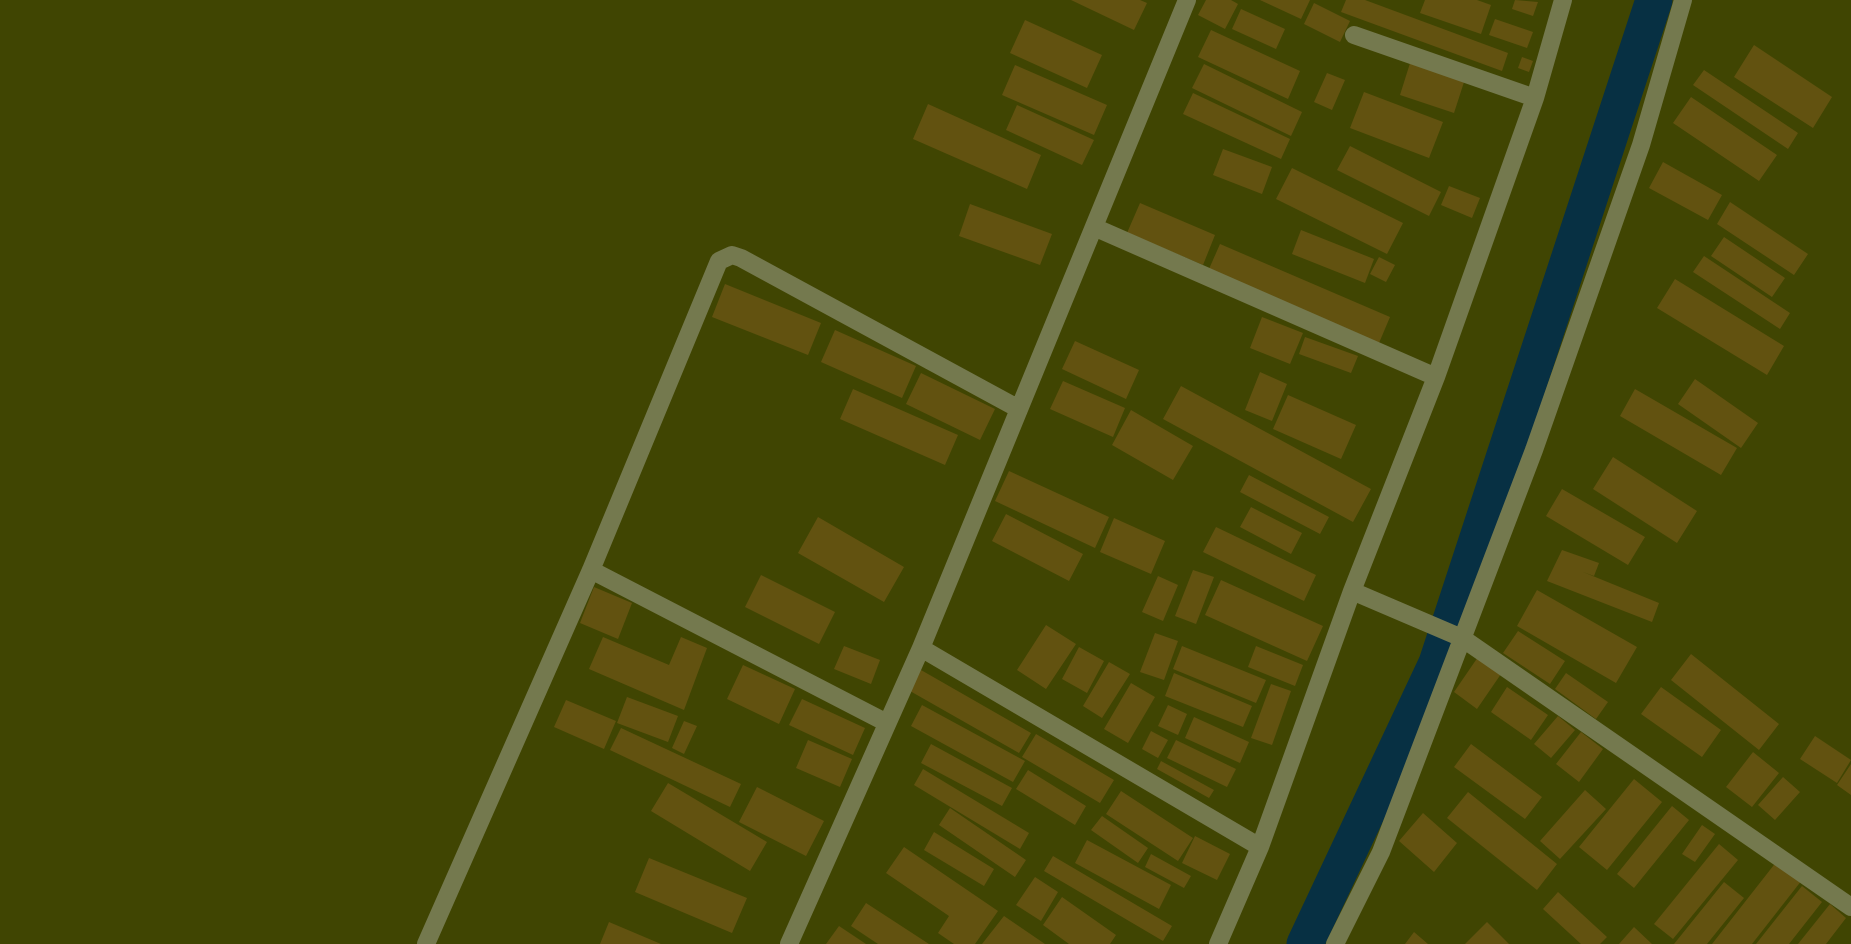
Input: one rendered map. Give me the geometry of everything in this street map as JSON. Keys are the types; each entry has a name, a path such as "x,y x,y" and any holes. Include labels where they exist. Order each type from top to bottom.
{"street":[{"path":"789,944 921,648 1096,228 1187,0"},
{"path":"1218,944 1260,847 1352,591 1436,377 1535,98 1563,0"},
{"path":"1335,944 1381,852 1457,636 1534,450 1641,145 1683,0"},
{"path":"1353,35 1535,98"},
{"path":"1096,228 1436,377"},
{"path":"426,944 591,570 714,268 725,258 741,258 1019,409"},
{"path":"591,570 887,723"},
{"path":"1352,591 1457,636 1851,907"},
{"path":"921,648 1260,847"}],"building":[{"path":"1071,0 1140,0 1147,3 1134,30"},
{"path":"1206,0 1231,0 1238,4 1225,29 1198,15"},
{"path":"1260,0 1310,0 1301,19"},
{"path":"1346,0 1365,0 1508,53 1502,71 1341,12"},
{"path":"1425,0 1477,0 1491,5 1481,34 1420,13"},
{"path":"1515,0 1538,2 1533,16 1512,9"},
{"path":"1314,3 1350,21 1340,42 1304,24"},
{"path":"1241,9 1285,29 1276,49 1232,29"},
{"path":"1495,19 1533,32 1527,48 1489,35"},
{"path":"1025,20 1102,55 1087,88 1010,53"},
{"path":"1211,30 1300,71 1288,99 1198,57"},
{"path":"1754,45 1832,97 1813,128 1734,77"},
{"path":"1522,57 1533,61 1529,72 1518,68"},
{"path":"1411,60 1465,79 1454,113 1400,95"},
{"path":"1204,64 1302,112 1291,136 1192,88"},
{"path":"1015,65 1107,105 1094,135 1002,95"},
{"path":"1704,70 1798,133 1788,149 1693,85"},
{"path":"1327,73 1345,80 1332,110 1314,102"},
{"path":"1364,92 1443,122 1429,158 1350,128"},
{"path":"1193,93 1290,139 1281,159 1183,114"},
{"path":"1691,97 1777,155 1759,181 1673,123"},
{"path":"928,104 1041,155 1027,189 913,139"},
{"path":"1017,105 1094,140 1082,165 1006,130"},
{"path":"1350,146 1441,192 1429,216 1337,170"},
{"path":"1223,149 1272,167 1262,194 1213,175"},
{"path":"1663,162 1722,195 1708,220 1649,188"},
{"path":"1292,168 1403,223 1387,254 1276,199"},
{"path":"1449,186 1480,198 1472,218 1441,205"},
{"path":"1730,202 1808,254 1794,275 1717,224"},
{"path":"1140,203 1215,235 1203,265 1127,233"},
{"path":"970,204 1052,234 1040,265 959,236"},
{"path":"1301,230 1374,259 1365,283 1292,254"},
{"path":"1724,237 1785,278 1772,297 1711,256"},
{"path":"1220,244 1390,317 1379,343 1209,269"},
{"path":"1704,256 1790,313 1780,329 1693,272"},
{"path":"1379,257 1395,265 1386,282 1370,274"},
{"path":"1675,279 1784,346 1767,375 1657,308"},
{"path":"725,284 821,323 808,355 712,317"},
{"path":"1262,317 1303,333 1290,364 1250,348"},
{"path":"835,330 916,366 902,398 821,362"},
{"path":"1305,337 1358,356 1351,373 1299,354"},
{"path":"1075,341 1139,370 1126,399 1062,369"},
{"path":"1260,372 1287,384 1272,421 1245,410"},
{"path":"921,373 995,409 980,440 906,404"},
{"path":"1695,379 1758,423 1741,448 1678,404"},
{"path":"1063,381 1125,408 1113,437 1050,409"},
{"path":"1181,386 1371,489 1353,522 1163,419"},
{"path":"853,389 958,435 945,465 840,419"},
{"path":"1635,389 1737,448 1721,475 1620,416"},
{"path":"1288,395 1356,425 1341,459 1273,429"},
{"path":"1131,410 1193,446 1173,480 1112,445"},
{"path":"1613,457 1697,511 1677,543 1593,489"},
{"path":"1009,471 1109,517 1095,548 995,501"},
{"path":"1249,475 1329,517 1320,534 1240,492"},
{"path":"1562,489 1645,537 1628,565 1546,516"},
{"path":"1251,507 1302,533 1291,554 1240,527"},
{"path":"1006,514 1083,554 1069,581 992,541"},
{"path":"818,517 904,567 884,602 798,553"},
{"path":"1114,518 1165,541 1151,574 1100,552"},
{"path":"1216,527 1316,575 1304,601 1203,552"},
{"path":"1562,550 1599,563 1594,576 1583,572 1659,603 1652,622 1547,581"},
{"path":"1193,570 1214,577 1196,624 1175,616"},
{"path":"761,575 835,612 819,644 745,607"},
{"path":"1158,576 1178,585 1163,621 1142,612"},
{"path":"1221,580 1323,626 1307,661 1205,615"},
{"path":"594,587 632,603 618,639 580,623"},
{"path":"1537,590 1637,647 1616,683 1517,626"},
{"path":"1046,625 1076,644 1046,689 1017,670"},
{"path":"1518,631 1565,661 1550,684 1503,653"},
{"path":"1155,633 1178,641 1164,680 1140,672"},
{"path":"603,637 669,665 681,637 707,648 684,710 589,669"},
{"path":"844,646 880,660 871,684 834,669"},
{"path":"1182,646 1266,680 1256,703 1173,669"},
{"path":"1256,646 1303,665 1295,686 1248,667"},
{"path":"1079,647 1104,661 1087,693 1062,679"},
{"path":"1691,654 1779,724 1759,750 1671,680"},
{"path":"1478,657 1501,674 1477,709 1454,692"},
{"path":"1109,662 1130,674 1102,718 1083,706"},
{"path":"743,665 795,689 779,724 727,699"},
{"path":"921,670 1031,733 1019,753 910,691"},
{"path":"1174,673 1252,706 1243,727 1165,696"},
{"path":"1566,673 1608,702 1596,719 1555,689"},
{"path":"1131,683 1155,697 1128,743 1104,729"},
{"path":"1271,684 1291,691 1272,745 1251,738"},
{"path":"1507,687 1548,715 1531,740 1491,712"},
{"path":"1661,687 1721,730 1702,757 1641,714"},
{"path":"627,697 678,716 668,742 617,723"},
{"path":"802,699 865,728 853,755 789,725"},
{"path":"566,700 616,721 604,749 554,727"},
{"path":"922,705 1025,761 1013,782 911,726"},
{"path":"1168,705 1187,714 1178,735 1158,726"},
{"path":"1558,716 1575,730 1551,758 1534,744"},
{"path":"1194,717 1249,742 1240,763 1185,738"},
{"path":"684,721 697,726 684,754 672,748"},
{"path":"621,728 741,784 730,807 610,750"},
{"path":"1151,731 1168,740 1158,758 1142,749"},
{"path":"1581,732 1603,749 1579,782 1556,764"},
{"path":"1036,734 1114,780 1100,803 1022,757"},
{"path":"1815,736 1851,760 1837,783 1800,759"},
{"path":"808,740 852,759 840,787 796,768"},
{"path":"1176,740 1236,769 1227,787 1167,758"},
{"path":"931,744 1012,788 1002,806 921,763"},
{"path":"1471,744 1542,797 1525,819 1454,767"},
{"path":"1753,752 1779,773 1752,807 1726,787"},
{"path":"1161,761 1214,790 1209,798 1157,769"},
{"path":"1851,764 1851,795 1837,785"},
{"path":"923,769 1029,833 1020,849 914,785"},
{"path":"1028,770 1086,806 1075,825 1016,789"},
{"path":"1783,777 1800,792 1775,820 1758,805"},
{"path":"1634,779 1662,802 1607,870 1579,847"},
{"path":"668,783 767,842 750,871 651,811"},
{"path":"757,787 824,821 806,856 739,822"},
{"path":"1585,790 1606,809 1560,859 1540,841"},
{"path":"1121,791 1193,838 1178,861 1106,814"},
{"path":"1468,792 1557,864 1537,890 1447,818"},
{"path":"1672,806 1689,820 1634,888 1617,874"},
{"path":"950,808 1026,860 1015,877 939,825"},
{"path":"1423,813 1457,843 1434,872 1399,841"},
{"path":"1102,816 1148,848 1138,863 1091,830"},
{"path":"1702,825 1715,834 1695,862 1682,854"},
{"path":"934,832 994,869 984,886 924,850"},
{"path":"1195,836 1230,854 1217,880 1182,863"},
{"path":"1087,840 1171,885 1159,909 1075,863"},
{"path":"1719,844 1738,860 1673,939 1654,924"},
{"path":"904,847 998,911 975,944 954,944 938,933 949,916 886,873"},
{"path":"1151,854 1191,876 1184,888 1145,867"},
{"path":"1053,856 1172,926 1163,941 1044,871"},
{"path":"649,858 747,898 732,933 635,892"},
{"path":"1777,861 1802,880 1752,944 1712,944"},
{"path":"1035,877 1058,892 1041,921 1016,905"},
{"path":"1724,882 1744,898 1707,944 1674,944"},
{"path":"1802,886 1822,902 1789,944 1756,944"},
{"path":"1558,892 1607,937 1600,944 1581,944 1543,909"},
{"path":"1062,897 1116,935 1110,944 1069,944 1043,925"},
{"path":"866,903 929,944 878,944 851,926"},
{"path":"1830,904 1846,918 1826,944 1798,944"},
{"path":"1004,916 1045,944 982,944"},
{"path":"609,922 661,944 600,944"},
{"path":"1487,922 1509,944 1465,944"},
{"path":"839,926 866,944 826,944"},
{"path":"1634,927 1652,944 1619,944"},
{"path":"1414,932 1428,944 1405,944"}],"waterway":[{"path":"1305,944 1437,663 1654,0"}]}
